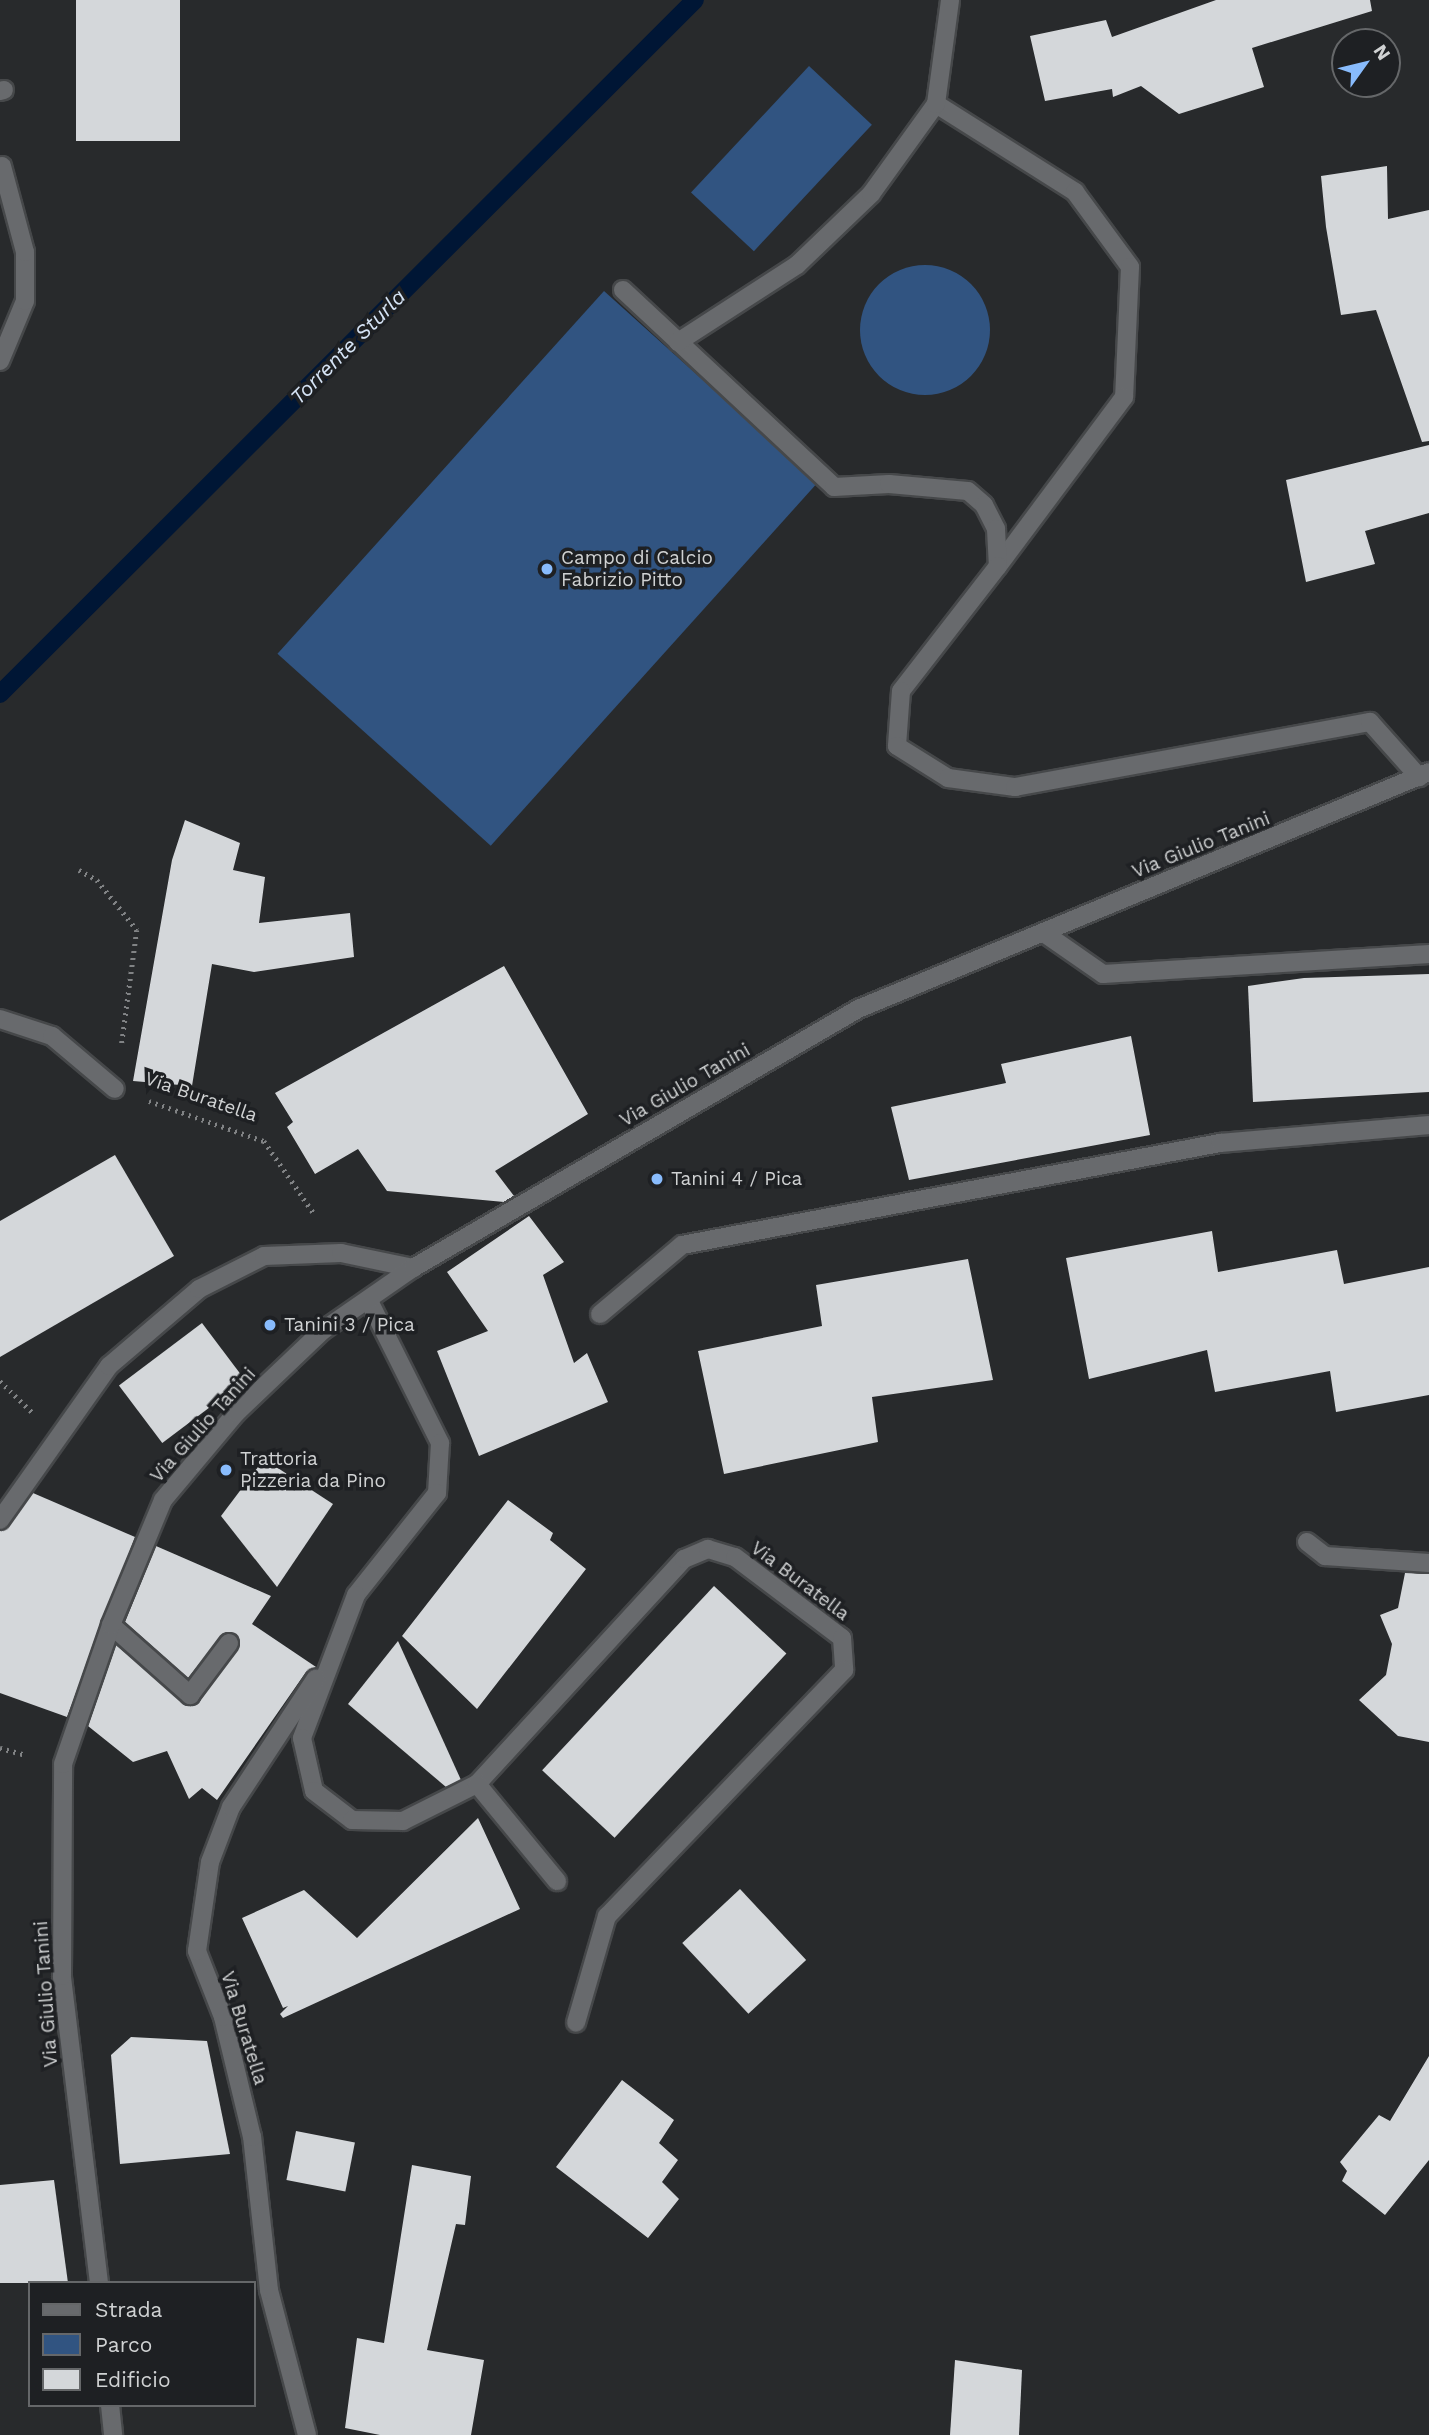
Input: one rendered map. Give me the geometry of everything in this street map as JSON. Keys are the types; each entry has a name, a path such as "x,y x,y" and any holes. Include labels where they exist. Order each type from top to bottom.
{"street":[{"path":"678,342 797,265 871,194 936,104 950,0"},
{"path":"936,104 1075,192 1130,267 1124,397 901,691 897,746 948,778 1015,787 1370,722 1424,775"},
{"path":"0,361 25,301 25,252 2,166"},
{"path":"623,290 834,486 968,491 984,505 996,529 998,566"},
{"name":"Via Giulio Tanini","path":"99,2281 62,1976 60,1827 64,1764 111,1625 163,1500 236,1413 322,1331 413,1268 858,1009 1424,775"},
{"path":"1044,933 1103,974 1429,954"},
{"name":"Via Buratella","path":"0,1019 52,1036 115,1089"},
{"path":"600,1314 682,1245 1220,1143 1429,1125"},
{"path":"0,1520 109,1366 200,1289 264,1256 341,1253 413,1268"},
{"name":"Via Buratella","path":"369,1301 440,1443 438,1493 356,1595 328,1661 302,1738 314,1791 352,1820 403,1821 477,1784 684,1559 708,1549 735,1557 842,1638 844,1670 607,1916 576,2023"},
{"path":"1307,1542 1325,1556 1429,1563"},
{"path":"111,1625 190,1695 229,1643"},
{"name":"Via Buratella","path":"307,2435 269,2290 252,2137 223,2017 197,1951 210,1862 231,1807 328,1661"},
{"path":"477,1784 557,1881"},
{"path":"110,2407 113,2435"}],"path":[{"name":"Via Buratella","path":"79,870 97,880 137,930 115,1089 264,1140 341,1253"}],"green space":[{"path":"809,66 872,125 754,251 691,193"},
{"path":"925,265 950,270 971,284 985,305 990,330 985,355 971,376 950,390 925,395 900,390 879,376 865,355 860,330 865,305 879,284 900,270"},
{"name":"Campo di Calcio Fabrizio Pitto","path":"604,291 817,483 491,846 277,654"}],"building":[{"path":"76,0 180,0 180,141 76,141"},
{"path":"1216,0 1370,0 1372,11 1252,48 1264,87 1179,114 1141,86 1113,97 1112,89 1045,101 1030,36 1106,20 1112,37"},
{"path":"1387,166 1388,219 1429,210 1429,441 1422,442 1376,310 1341,315 1326,227 1321,176"},
{"path":"1429,445 1429,513 1365,531 1375,564 1306,582 1286,480"},
{"path":"185,820 240,843 233,870 265,877 259,923 350,913 354,957 254,972 212,964 192,1086 133,1081 172,860"},
{"path":"504,966 588,1114 495,1171 514,1196 504,1202 387,1191 358,1149 315,1174 287,1127 293,1122 275,1093"},
{"path":"1429,974 1429,1092 1253,1102 1248,986 1304,978"},
{"path":"1131,1036 1150,1135 909,1180 891,1107 1006,1083 1001,1064"},
{"path":"115,1155 174,1256 0,1357 0,1221"},
{"path":"529,1216 564,1262 543,1275 574,1363 587,1353 608,1402 479,1456 437,1351 488,1331 447,1272"},
{"path":"1212,1231 1218,1272 1337,1250 1344,1284 1429,1267 1429,1395 1336,1412 1330,1371 1215,1392 1207,1350 1089,1379 1066,1258"},
{"path":"968,1259 993,1380 872,1397 878,1442 724,1474 698,1351 822,1326 816,1285"},
{"path":"202,1323 245,1381 162,1443 119,1386"},
{"path":"264,1459 333,1504 277,1587 221,1516"},
{"path":"33,1493 135,1537 67,1717 0,1693 0,1531"},
{"path":"508,1500 553,1533 550,1540 586,1569 477,1709 402,1636"},
{"path":"156,1546 271,1596 252,1624 316,1667 306,1672 217,1800 202,1788 189,1799 167,1751 133,1762 88,1726 116,1645 189,1706 199,1702 240,1645 236,1634 224,1633 188,1678 125,1622"},
{"path":"1405,1573 1429,1574 1429,1742 1398,1736 1359,1700 1386,1675 1392,1644 1380,1615 1398,1608"},
{"path":"714,1586 786,1654 615,1838 542,1770"},
{"path":"398,1641 461,1780 446,1787 348,1704"},
{"path":"478,1818 520,1909 283,2018 280,2014 288,2006 283,2008 242,1918 304,1890 357,1938"},
{"path":"740,1889 806,1960 748,2014 682,1943"},
{"path":"131,2037 207,2041 230,2154 120,2164 111,2055"},
{"path":"1429,2056 1429,2160 1385,2215 1342,2181 1347,2171 1340,2162 1379,2115 1390,2121"},
{"path":"622,2080 674,2120 659,2143 678,2160 662,2182 679,2199 648,2238 556,2167"},
{"path":"296,2131 355,2142 345,2192 286,2180"},
{"path":"412,2165 471,2176 465,2225 456,2224 427,2350 484,2360 471,2435 380,2435 345,2428 357,2338 384,2343"},
{"path":"54,2180 68,2281 0,2283 0,2185"},
{"path":"955,2360 1022,2370 1019,2435 950,2435"}],"waterway":[{"name":"Torrente Sturla","path":"0,694 695,0"}],"place":[{"name":"Campo di Calcio Fabrizio Pitto","path":"547,569"},
{"name":"Tanini 4 / Pica","path":"657,1179"},
{"name":"Tanini 3 / Pica","path":"270,1325"},
{"name":"Trattoria Pizzeria da Pino","path":"226,1470"}]}
